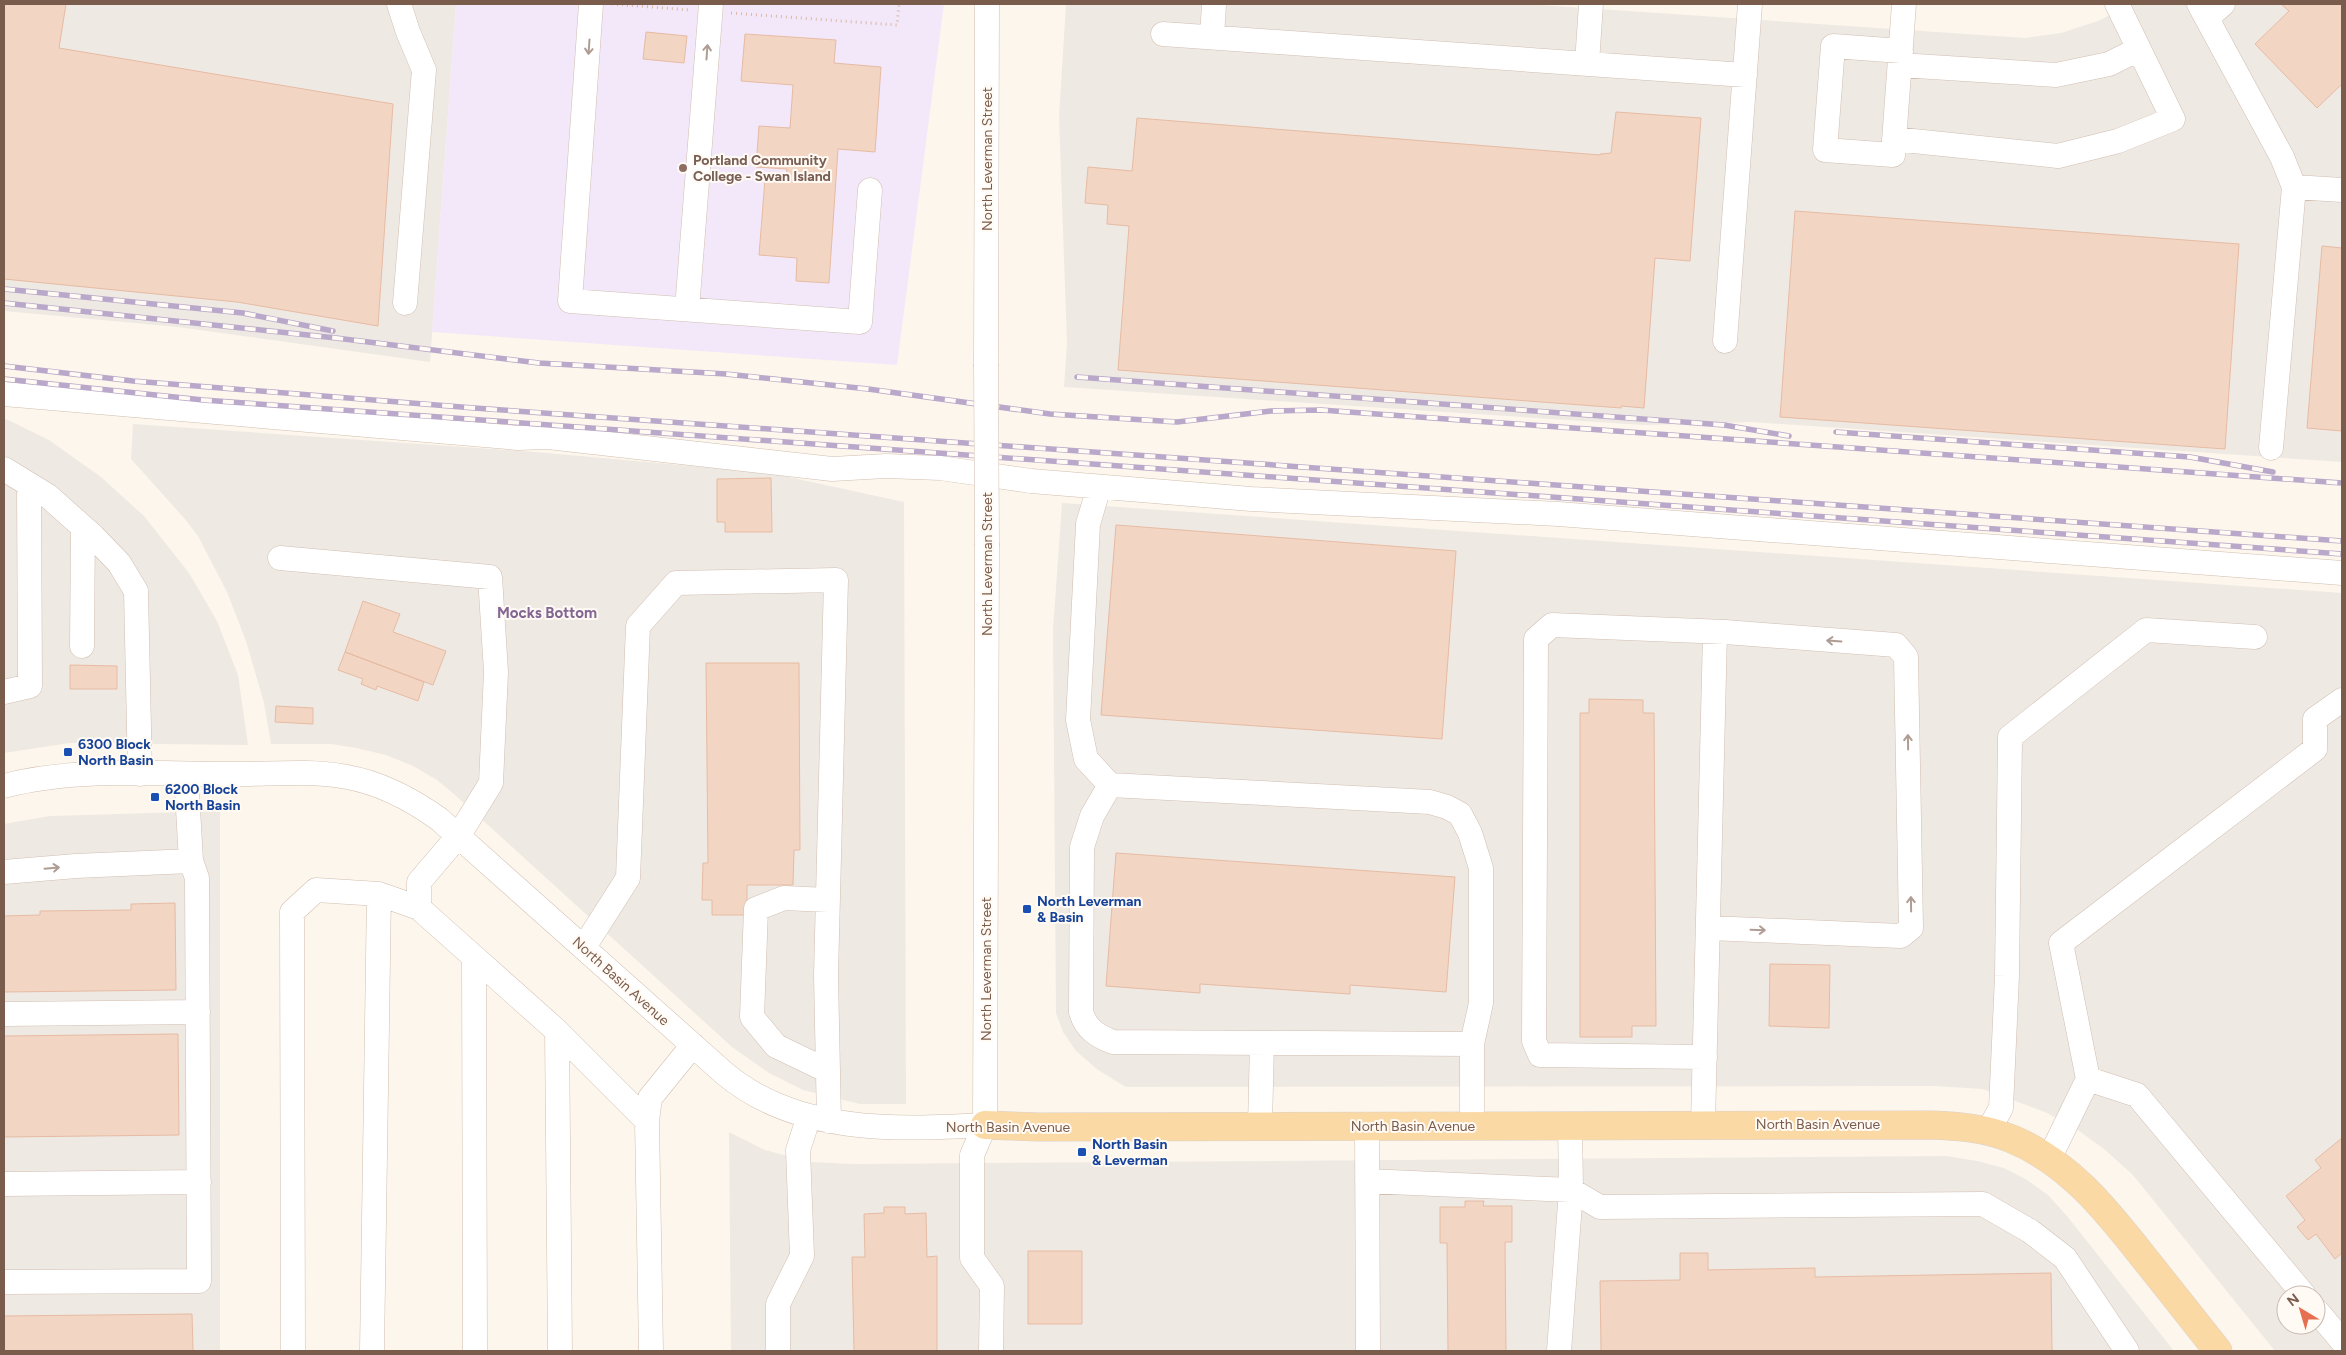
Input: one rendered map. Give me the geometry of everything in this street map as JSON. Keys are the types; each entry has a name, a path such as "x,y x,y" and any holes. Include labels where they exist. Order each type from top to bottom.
{"main road":[{"name":"North Basin Avenue","path":"985,1125 1039,1127 1703,1124 1930,1125 1960,1126 1988,1131 2017,1141 2074,1176 2103,1206 2218,1351"}],"street":[{"path":"399,4 408,32 424,70 405,303"},
{"path":"592,4 570,300 860,322 870,190"},
{"name":"North Leverman Street","path":"985,1125 987,4"},
{"path":"1212,37 1214,4"},
{"path":"1587,64 1591,4"},
{"path":"1726,341 1750,4"},
{"path":"1904,4 1900,58 1894,139 1893,155 1825,150 1833,46 1900,58 2056,75 2109,64 2139,49"},
{"path":"1894,139 2058,156 2118,141 2173,119 2118,4"},
{"path":"687,309 710,8"},
{"path":"2210,8 2282,157 2294,187 2271,448"},
{"path":"1164,34 1745,75"},
{"path":"2294,187 2342,190"},
{"path":"4,394 518,438 565,438 832,469 886,466 940,468 1030,481 1251,499 1558,514 2342,573"},
{"path":"4,470 48,496 83,527 119,563 136,591 140,774"},
{"path":"4,692 30,686 29,485"},
{"path":"1099,487 1088,524 1078,720 1086,760 1110,785 1430,802 1460,814 1470,833 1480,868 1481,1003 1472,1044 1472,1125"},
{"path":"82,646 83,527"},
{"path":"280,558 490,577 496,672 491,783 459,835 419,882 420,908"},
{"path":"584,947 628,878 638,626 676,583 836,580 826,975 828,1071 819,1119 798,1150 802,1256 778,1304 778,1351"},
{"path":"1705,1057 1540,1056 1534,1041 1536,639 1552,625 1896,645 1906,657 1911,928 1901,936 1709,928"},
{"path":"1988,1131 2001,1108 2007,976 2010,737 2146,630 2255,637"},
{"path":"1703,1124 1715,634"},
{"path":"2049,1159 2088,1079 2061,943 2315,749 2315,719 2342,700"},
{"name":"North Basin Avenue","path":"4,786 66,775 306,773 346,776 404,796 459,835 738,1084 767,1101 819,1119 905,1127 985,1125"},
{"path":"4,1282 199,1281 197,878 191,861 186,774"},
{"path":"1110,785 1092,816 1082,847 1081,1012 1084,1021 1098,1036 1113,1042 1472,1044"},
{"path":"4,872 76,866 191,861"},
{"path":"293,1351 292,912 316,890 379,894 420,908 557,1031 646,1121"},
{"path":"372,1351 379,894"},
{"path":"828,900 784,898 756,909 752,1016 776,1046 828,1071"},
{"path":"474,957 475,1351"},
{"path":"4,1014 198,1012"},
{"path":"557,1031 560,1351"},
{"path":"1260,1126 1262,1043"},
{"path":"651,1351 646,1121 650,1098 693,1045"},
{"path":"2088,1079 2137,1095 2296,1285"},
{"path":"985,1125 972,1155 972,1258 992,1286 991,1351"},
{"path":"1559,1351 1571,1190 1570,1125"},
{"path":"1367,1126 1368,1351"},
{"path":"1367,1181 1571,1190 1600,1207 1983,1204 2030,1231 2065,1258 2126,1351"},
{"path":"4,1184 199,1182"},
{"path":"2326,1322 2342,1341"}],"path":[{"path":"608,4 710,8 897,25 899,4"}],"shaded area":[{"path":"4,4 456,4 430,362 178,327 4,311"},
{"name":"Portland Community College - Swan Island","path":"456,4 944,4 897,365 432,332"},
{"path":"1066,4 1525,4 2025,38 2061,33 2098,21 2132,4 2342,4 2342,462 1752,422 1644,425 1064,387 1067,343 1059,117"},
{"path":"4,418 49,440 101,477 144,516 189,573 217,621 238,675 248,745 70,743 4,753"},
{"path":"133,424 535,452 770,473 904,502 906,1104 860,1104 803,1090 769,1073 732,1047 455,795 437,780 413,766 386,755 331,744 271,744 264,703 246,641 227,592 198,536 131,459"},
{"path":"1062,503 2342,593 2342,1351 2275,1351 2133,1175 2104,1149 2075,1128 2045,1112 1983,1089 1933,1086 1126,1087 1098,1070 1076,1051 1063,1032 1056,1013 1053,630"},
{"path":"220,811 220,1351 4,1351 4,824 50,816"},
{"path":"729,1132 765,1150 810,1162 855,1164 1947,1156 2004,1168 2027,1180 2048,1195 2067,1216 2174,1351 731,1351"}],"building":[{"path":"4,4 66,4 59,48 393,104 378,326 237,302 4,279"},
{"path":"2281,4 2342,4 2342,84 2317,108 2255,44 2289,11"},
{"path":"646,32 687,36 684,63 643,59"},
{"path":"745,34 836,40 834,63 881,67 875,152 838,149 829,283 796,281 797,258 759,255 765,179 786,181 787,169 756,167 759,126 790,128 793,85 741,81"},
{"path":"1616,112 1701,118 1690,261 1655,258 1644,408 1621,406 1621,408 1118,370 1129,226 1107,224 1108,205 1085,203 1088,167 1132,171 1137,118 1600,155 1611,153"},
{"path":"1795,211 2239,244 2225,449 1780,417"},
{"path":"2322,246 2342,248 2342,431 2307,428"},
{"path":"771,478 772,532 725,532 725,522 717,522 717,479"},
{"path":"1116,525 1456,551 1442,739 1101,715"},
{"path":"363,601 400,614 393,632 446,651 433,685 345,652"},
{"path":"345,652 424,682 418,701 377,686 376,690 361,684 363,679 338,670"},
{"path":"706,663 799,663 800,850 794,850 793,885 747,885 747,915 712,915 712,900 702,900 703,863 708,863"},
{"path":"70,665 117,666 117,689 70,689"},
{"path":"1589,699 1643,700 1643,713 1654,713 1656,1026 1632,1026 1632,1037 1580,1037 1580,713 1589,713"},
{"path":"276,706 313,708 313,724 275,722"},
{"path":"1116,853 1455,877 1446,992 1350,985 1350,994 1200,984 1200,993 1106,986"},
{"path":"175,903 176,990 4,992 4,916 40,915 40,911 131,910 131,904"},
{"path":"1770,964 1830,965 1829,1028 1769,1026"},
{"path":"178,1034 179,1135 4,1137 4,1036"},
{"path":"2342,1138 2342,1253 2335,1259 2316,1234 2308,1240 2297,1227 2305,1220 2286,1196 2321,1168 2315,1160"},
{"path":"1465,1201 1484,1201 1483,1206 1512,1206 1512,1242 1505,1242 1506,1351 1448,1351 1447,1243 1440,1243 1440,1207 1465,1207"},
{"path":"884,1207 905,1207 905,1214 926,1213 927,1257 937,1256 937,1351 854,1351 852,1257 865,1257 864,1214 884,1213"},
{"path":"1028,1251 1082,1251 1082,1324 1028,1324"},
{"path":"1680,1253 1708,1253 1708,1270 1815,1268 1815,1277 2051,1273 2052,1351 1601,1351 1600,1281 1680,1280"},
{"path":"192,1314 193,1351 4,1351 4,1316"}],"railway":[{"path":"4,289 243,313 333,331"},
{"path":"4,303 336,338 539,363 726,374 868,389 1050,414 1177,422 1271,411 1321,410 2342,483"},
{"path":"4,366 133,381 474,408 2342,541"},
{"path":"1077,377 1724,425 1789,436"},
{"path":"4,379 203,400 2342,554"},
{"path":"1836,432 2190,457 2273,472"}],"place":[{"name":"Portland Community College - Swan Island","path":"683,168"},
{"name":"6300 Block North Basin","path":"68,752"},
{"name":"6200 Block North Basin","path":"155,797"},
{"name":"North Leverman & Basin","path":"1027,909"},
{"name":"North Basin & Leverman","path":"1082,1152"}],"district":[{"name":"Mocks Bottom","path":"547,613"}]}
